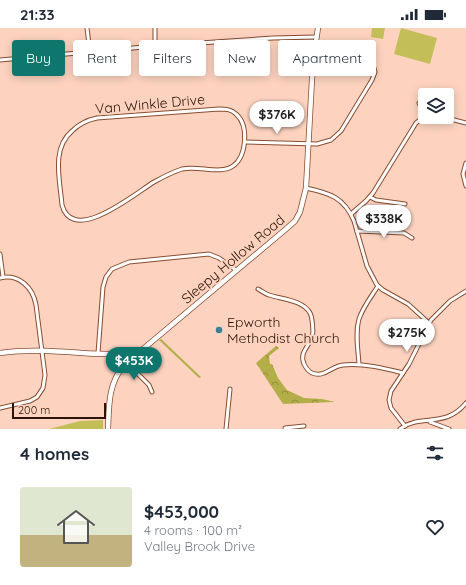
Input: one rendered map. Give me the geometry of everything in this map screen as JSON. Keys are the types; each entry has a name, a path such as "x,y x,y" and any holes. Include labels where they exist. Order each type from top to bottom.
{"main road":[{"name":"Sleepy Hollow Road","path":"108,429 111,390 117,374 127,361 286,229 295,221 302,208 306,188 313,61 318,28"},
{"path":"0,353 21,350 42,350 84,354 98,353 116,355 127,361"}],"street":[{"path":"87,28 88,40"},
{"path":"155,28 155,40"},
{"path":"206,43 316,37"},
{"path":"0,60 73,54"},
{"path":"245,142 308,144 325,143 341,131 372,80 373,76"},
{"name":"Van Winkle Drive","path":"228,109 240,118 245,142 245,146 239,160 230,167 220,170 193,168 181,169 154,182 116,207 97,217 84,220 73,218 67,215 63,208 58,164 60,147 69,134 87,121 97,118 228,109"},
{"path":"454,120 466,123"},
{"path":"351,214 370,197 418,121"},
{"path":"466,163 463,174 466,186"},
{"path":"306,188 332,195 344,204 351,214 372,278 378,286 408,304 429,324"},
{"path":"370,197 376,200 405,204"},
{"path":"357,231 404,233 412,238"},
{"path":"0,254 2,277 9,276 20,280 28,286 33,294 36,305 45,384 40,393 30,401 0,408"},
{"path":"98,353 103,287 106,277 114,267 130,262 205,254 219,258 236,270"},
{"path":"359,364 357,333 358,324 362,312 378,286"},
{"path":"258,289 267,294 291,300 301,305 310,313 312,336 302,356 306,368 309,371 319,374 326,373 336,366 359,364 403,373"},
{"path":"405,426 393,412 389,404 391,391 414,355 429,324 443,308 466,291"},
{"path":"127,361 149,385 152,392"},
{"path":"226,429 230,389"},
{"path":"400,429 412,422 429,421 457,413 466,403"},
{"path":"429,421 449,429"},
{"path":"285,428 304,426"}],"green space":[{"path":"161,339 201,377 199,378 159,340"},
{"path":"276,346 279,348 269,356 270,364 272,364 278,378 287,390 304,398 322,399 335,402 283,404 256,363"}],"shaded area":[{"path":"372,28 385,28 383,39 371,37"},
{"path":"401,28 437,38 430,64 394,54"},
{"path":"103,420 103,429 49,429 80,421"}],"place":[{"name":"Epworth Methodist Church","path":"219,330"}]}
